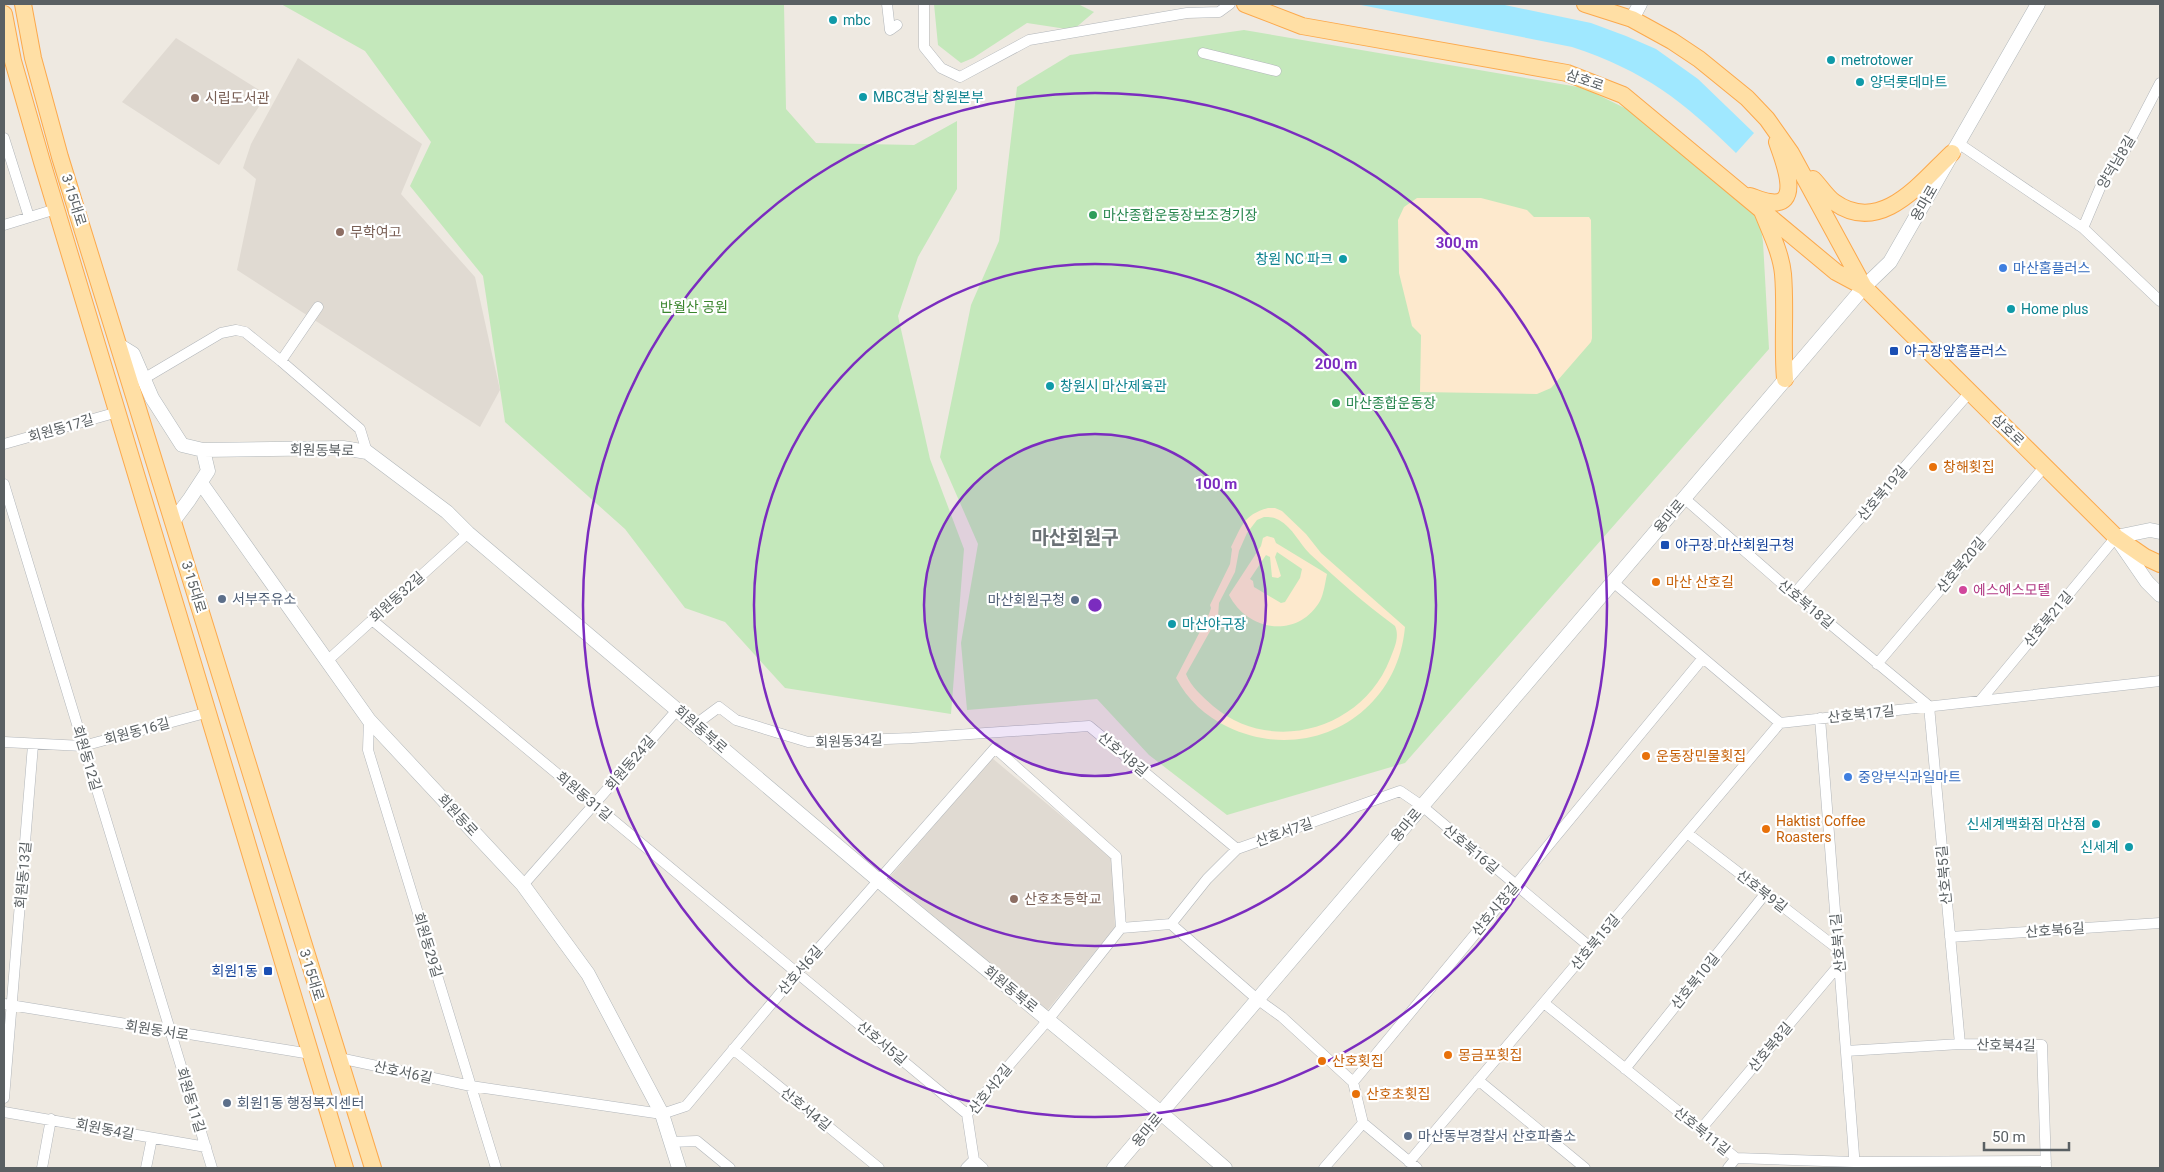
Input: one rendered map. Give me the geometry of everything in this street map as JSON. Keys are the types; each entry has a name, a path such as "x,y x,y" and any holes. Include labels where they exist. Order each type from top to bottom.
{"main road":[{"name":"3·15대로","path":"23,4 33,58 60,157 174,520 321,1006 373,1168"},
{"name":"삼호로","path":"1245,4 1302,26 1568,73 1623,95 1836,272 1864,286"},
{"name":"삼호로","path":"1585,4 1632,18 1672,41 1699,59 1746,98 1773,128 1791,153 1864,286 2116,536 2145,557 2160,564"},
{"path":"1632,18 1640,4"},
{"name":"용마로","path":"1114,1168 1864,286 1890,262 2038,4"},
{"name":"3·15대로","path":"4,14 13,62 56,208 346,1168"},
{"path":"1743,194 1770,203 1778,202 1785,198 1788,192 1787,174 1773,128"},
{"path":"1791,153 1832,201 1844,208 1858,212 1871,212 1898,203 1955,148"},
{"path":"1761,209 1773,238 1783,273 1783,354 1785,379"},
{"name":"회원동북로","path":"120,346 133,354 152,398 182,445 203,450 343,448 367,452 447,512 468,533 696,724 878,880 1225,1168"},
{"path":"174,520 208,471 203,450"},
{"name":"회원동로","path":"201,483 326,662 369,720 523,885 588,974 662,1114 679,1168"},
{"path":"2160,532 2150,530 2116,536 2147,582 2160,594"}],"street":[{"path":"887,4 890,30 897,25"},
{"path":"924,4 924,48 941,68 960,77 1029,40 1187,13 1219,12 1230,4"},
{"path":"1203,53 1276,70"},
{"name":"양덕남8길","path":"2083,228 2105,176 2122,156 2160,83"},
{"path":"4,138 29,217"},
{"path":"1955,148 2083,228 2160,301"},
{"path":"4,225 56,208"},
{"path":"281,360 318,307"},
{"path":"144,378 221,332 236,330 244,332 281,360 360,429 367,452"},
{"name":"산호북19길","path":"1794,594 1970,392"},
{"name":"회원동17길","path":"4,444 118,412"},
{"name":"산호북20길","path":"1878,664 2045,466"},
{"name":"회원동12길","path":"4,484 170,1033"},
{"name":"산호북18길","path":"1684,498 1794,594 1929,706"},
{"name":"회원동32길","path":"326,662 468,533"},
{"name":"산호북21길","path":"1980,701 2116,536"},
{"path":"1612,582 1780,723"},
{"name":"회원동31길","path":"372,620 797,973"},
{"name":"산호시장길","path":"1353,1082 1703,658"},
{"name":"산호북17길","path":"1780,723 2160,681"},
{"name":"산호북5길","path":"1929,706 1960,1044"},
{"name":"회원동34길","path":"696,724 718,707 736,720 808,742 985,733"},
{"name":"회원동24길","path":"523,885 678,709"},
{"name":"회원동16길","path":"4,742 83,746 209,712"},
{"name":"산호북1길","path":"1820,718 1855,1165"},
{"name":"회원동29길","path":"369,720 368,750 496,1168"},
{"name":"산호북15길","path":"1413,1165 1478,1080 1780,723"},
{"name":"산호서8길","path":"985,733 1089,726 1237,849"},
{"path":"985,733 994,748 1116,856 1121,928 1048,1020"},
{"name":"회원동13길","path":"4,1098 8,1005 34,745"},
{"name":"산호서6길","path":"339,1058 471,1086 662,1114 686,1106 797,973 994,748"},
{"name":"산호서7길","path":"1171,924 1207,878 1237,849 1400,791 1422,806"},
{"name":"산호북16길","path":"1422,806 1590,947"},
{"name":"산호북9길","path":"1687,832 1838,949"},
{"name":"산호북10길","path":"1625,1068 1765,894"},
{"name":"산호북6길","path":"1950,937 2160,923"},
{"path":"1121,928 1171,924 1258,1000 1282,1017 1353,1082 1363,1124 1413,1165"},
{"name":"산호북8길","path":"1701,1130 1839,965"},
{"name":"산호서5길","path":"797,973 967,1114"},
{"name":"산호북11길","path":"1544,1003 1736,1158 1855,1165 2046,1164"},
{"name":"회원동서로","path":"8,1005 170,1033 312,1054"},
{"name":"산호서2길","path":"974,1160 967,1114 1048,1020"},
{"name":"회원동11길","path":"170,1033 212,1168"},
{"name":"산호북4길","path":"1846,1051 1960,1044 2042,1045 2046,1164"},
{"name":"산호서4길","path":"733,1049 879,1168"},
{"path":"1478,1080 1585,1168"},
{"name":"회원동4길","path":"4,1112 206,1147"},
{"path":"42,1168 52,1119"},
{"path":"1324,1168 1363,1124"},
{"path":"146,1168 152,1138"},
{"path":"671,1142 697,1141 730,1168"},
{"path":"1728,1168 1736,1158"},
{"path":"966,1168 974,1160 983,1168"}],"shaded area":[{"name":"시립도서관","path":"176,38 267,95 219,165 122,102"},
{"name":"무학여고","path":"298,58 422,144 401,194 475,277 500,390 480,427 237,270 256,179 243,168 251,144"},
{"name":"산호초등학교","path":"992,758 1112,858 1115,927 1046,1012 889,878"}],"green space":[{"name":"반월산 공원","path":"281,4 784,4 786,109 816,143 914,145 957,121 957,189 918,257 898,316 930,459 964,549 951,714 785,688 725,622 685,608 625,529 505,422 483,276 410,186 431,142 365,51"},
{"path":"934,4 1078,4 1094,12 1073,30 1027,23 973,58 961,63 938,45"},
{"name":"마산종합운동장","path":"1244,30 1584,88 1641,116 1759,216 1763,242 1769,349 1405,763 1227,815 1149,755 1097,699 967,710 961,643 978,544 940,457 971,305 999,241 1017,87 1070,55"}],"sand":[{"path":"1417,198 1481,198 1527,210 1534,217 1589,217 1591,220 1592,338 1591,342 1551,388 1537,394 1420,392 1421,335 1412,326 1399,273 1398,220 1404,207"},
{"path":"1275,508 1282,511 1306,534 1321,553 1405,627 1398,658 1385,686 1367,708 1344,725 1317,736 1288,740 1258,737 1228,727 1198,707 1176,678 1209,614 1210,605 1230,564 1231,547 1238,533 1248,518 1260,511","holes":["1264,517 1272,517 1284,523 1310,554 1351,591 1395,626 1396,630 1397,639 1393,651 1377,683 1359,703 1338,718 1314,728 1288,732 1262,730 1236,721 1205,699 1186,674 1218,617 1219,603 1235,572 1239,551 1247,533 1257,520"]},
{"path":"1267,536 1274,538 1276,543 1327,574 1320,601 1311,613 1287,626 1273,626 1260,623 1248,617 1237,607 1229,595 1261,546 1263,538","holes":["1277,552 1302,569 1300,578 1285,602 1281,603 1254,587 1253,581 1250,579 1266,555 1270,557 1272,577 1278,578 1281,576 1275,557"]}],"water":[{"path":"1356,4 1500,4 1591,23 1656,49 1698,79 1754,133 1736,153 1717,134 1680,103 1642,77 1598,56 1572,47"}],"place":[{"name":"mbc","path":"833,20"},
{"name":"metrotower","path":"1831,60"},
{"name":"양덕롯데마트","path":"1860,82"},
{"name":"MBC경남 창원본부","path":"863,97"},
{"name":"시립도서관","path":"195,98"},
{"name":"마산종합운동장보조경기장","path":"1093,215"},
{"name":"무학여고","path":"340,232"},
{"name":"창원 NC 파크","path":"1343,259"},
{"name":"마산홈플러스","path":"2003,268"},
{"name":"Home plus","path":"2011,309"},
{"name":"야구장앞홈플러스","path":"1894,351"},
{"name":"창원시 마산제육관","path":"1050,386"},
{"name":"마산종합운동장","path":"1336,403"},
{"name":"창해횟집","path":"1933,467"},
{"name":"야구장.마산회원구청","path":"1665,545"},
{"name":"마산 산호길","path":"1656,582"},
{"name":"에스에스모텔","path":"1963,590"},
{"name":"서부주유소","path":"222,599"},
{"name":"마산회원구청","path":"1075,600"},
{"name":"마산야구장","path":"1172,624"},
{"name":"운동장민물횟집","path":"1646,756"},
{"name":"중앙부식과일마트","path":"1848,777"},
{"name":"신세계백화점 마산점","path":"2096,824"},
{"name":"Haktist Coffee Roasters","path":"1766,829"},
{"name":"신세계","path":"2129,847"},
{"name":"산호초등학교","path":"1014,899"},
{"name":"회원1동","path":"268,971"},
{"name":"몽금포횟집","path":"1448,1055"},
{"name":"산호횟집","path":"1322,1061"},
{"name":"산호초횟집","path":"1356,1094"},
{"name":"회원1동 행정복지센터","path":"227,1103"},
{"name":"마산동부경찰서 산호파출소","path":"1408,1136"}],"district":[{"name":"마산회원구","path":"1075,537"}]}
